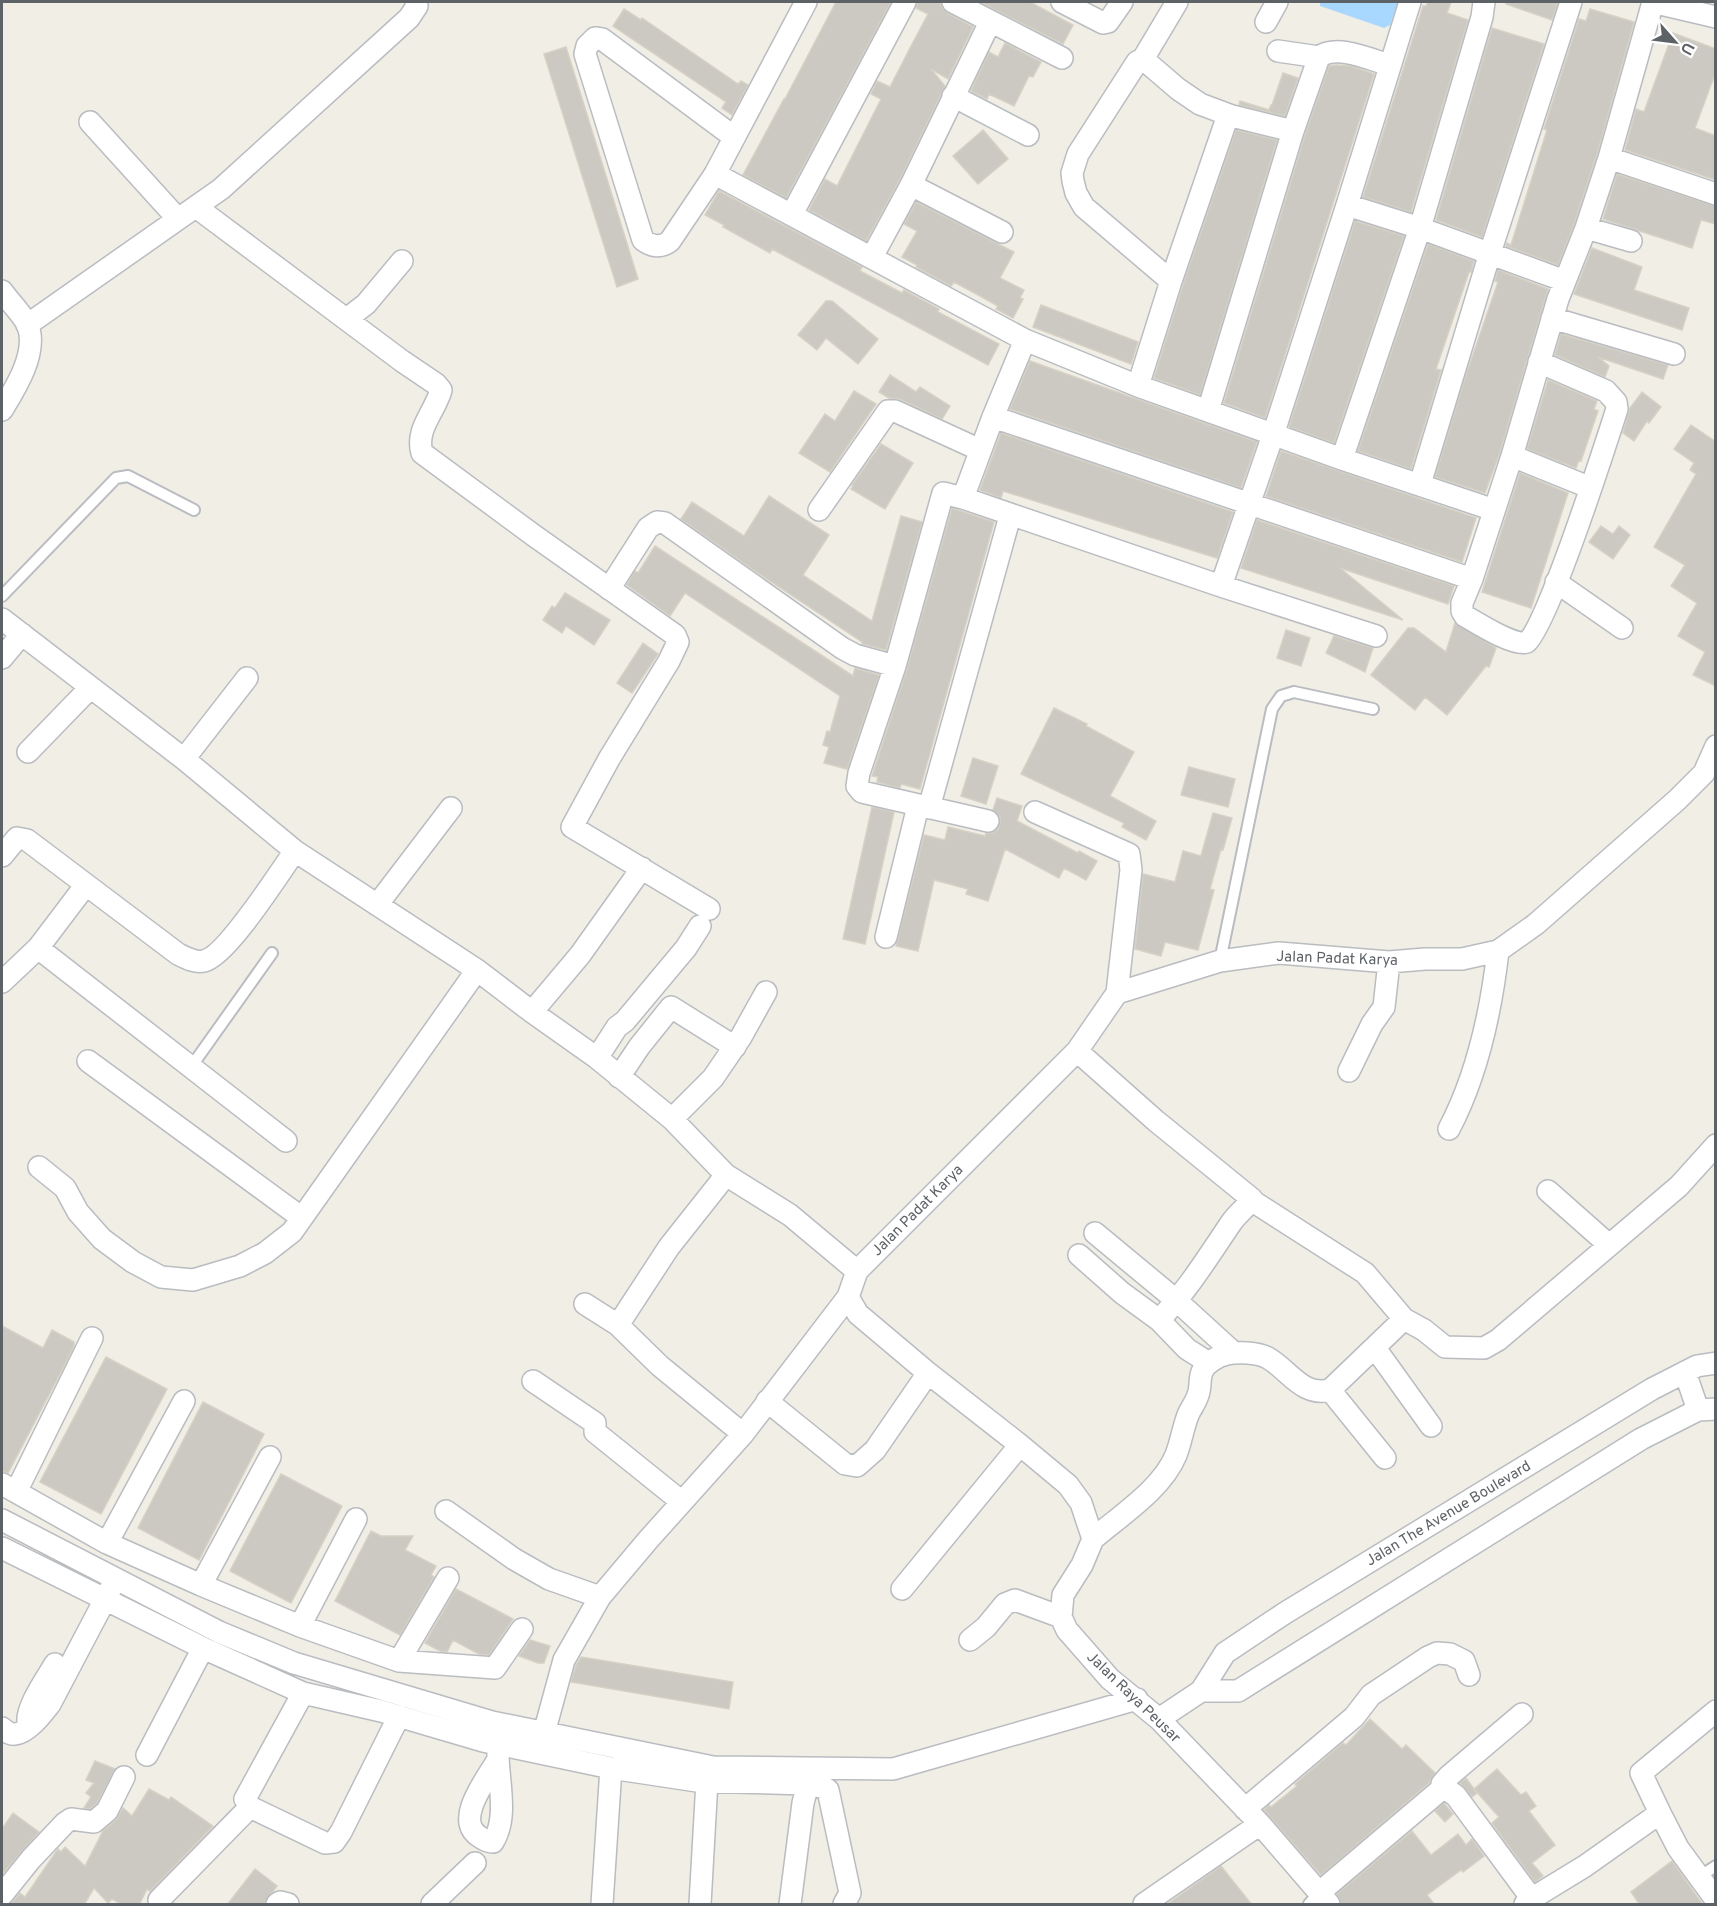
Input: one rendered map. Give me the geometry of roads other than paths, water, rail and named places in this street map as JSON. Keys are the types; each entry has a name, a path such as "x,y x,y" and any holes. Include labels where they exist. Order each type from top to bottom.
{"street":[{"path":"27,326 221,189 409,18 417,6 416,2"},
{"path":"734,137 602,39 595,38 589,42 585,54 643,240 650,245 665,245 716,174 806,2"},
{"path":"792,214 905,2"},
{"path":"953,2 983,12 1062,58"},
{"path":"1062,2 1105,23 1122,2"},
{"path":"1171,281 1084,207 1076,193 1072,172 1078,154 1088,142 1137,62 1143,59 1177,2"},
{"path":"1266,22 1277,2"},
{"path":"1221,586 1273,435 1410,2"},
{"path":"1342,459 1420,228 1482,16 1484,2"},
{"path":"1420,484 1490,253 1571,2"},
{"path":"1539,362 1606,391 1616,402 1617,409 1591,488 1537,631 1526,643 1515,641 1480,626 1463,614 1462,603 1512,456 1539,362 1552,318 1610,158 1652,2 1716,17"},
{"path":"872,257 911,185 953,96 983,12"},
{"path":"1278,51 1320,57"},
{"path":"1209,411 1293,131 1320,57 1326,53 1338,51 1389,64"},
{"path":"1143,59 1200,104 1232,116 1293,131"},
{"path":"953,96 1028,135"},
{"path":"1138,386 1222,127 1232,116"},
{"path":"90,122 187,213 348,318 402,361 436,384 441,390 422,430 420,446 422,453 675,635 678,642 669,661 609,759 572,827 642,868 705,917 686,948 625,1021 617,1027 597,1058"},
{"path":"1610,158 1716,194"},
{"path":"716,174 1025,340 1138,386 1273,435 1494,510"},
{"path":"911,185 1002,232"},
{"path":"1347,205 1420,228 1565,281"},
{"path":"1586,228 1631,241"},
{"path":"348,318 372,297 402,261"},
{"path":"2,291 27,326 29,343 27,358 15,390 2,410"},
{"path":"1552,318 1674,354"},
{"path":"963,498 1025,340"},
{"path":"819,510 888,411 895,411 980,450"},
{"path":"993,417 1472,579"},
{"path":"1512,456 1591,488"},
{"path":"988,821 862,792 857,786 859,773 895,666 943,493 1376,636"},
{"path":"886,937 1010,516"},
{"path":"609,589 648,528 657,522 665,523 842,648 855,655 895,666"},
{"path":"1556,582 1622,628"},
{"path":"2,619 184,759 295,850 477,970 597,1058 672,1119 726,1175 790,1215 857,1271 848,1297 743,1434 600,1597 564,1660 544,1733"},
{"path":"2,658 22,634"},
{"path":"184,759 247,678"},
{"path":"28,752 90,688"},
{"name":"Jalan Padat Karya","path":"857,1271 1077,1051 1117,993 1220,961 1279,953 1389,962 1462,959 1498,951 1536,924 1677,800 1704,773 1716,746"},
{"path":"377,905 451,808"},
{"path":"1035,812 1129,854 1131,870 1117,993"},
{"path":"2,856 17,838 22,838 178,954 195,962 213,957 229,942 295,850"},
{"path":"532,1012 580,955 642,868"},
{"path":"2,982 38,948 85,886"},
{"path":"38,948 286,1141"},
{"path":"1449,1129 1458,1112 1479,1053 1492,1001 1498,951"},
{"path":"1349,1071 1372,1024 1384,1007 1389,962"},
{"path":"39,1167 65,1188 78,1212 102,1239 133,1262 161,1277 193,1280 240,1266 265,1253 292,1232 477,970"},
{"path":"672,1119 713,1078 735,1047 766,992"},
{"path":"619,1077 671,1006 735,1047"},
{"path":"1077,1051 1156,1120 1249,1195 1251,1200 1365,1273 1404,1318 1445,1347 1484,1348 1498,1340 1679,1186 1716,1145"},
{"path":"88,1061 302,1218"},
{"path":"618,1325 669,1247 726,1175"},
{"path":"1548,1191 1609,1245"},
{"path":"1159,1320 1177,1301 1232,1221 1251,1200"},
{"path":"1095,1268 1103,1239 1177,1301 1234,1353"},
{"path":"1079,1255 1122,1293 1159,1320 1187,1349 1209,1363"},
{"path":"848,1297 858,1314 1068,1485 1081,1503 1093,1539"},
{"path":"585,1304 618,1325 660,1366 743,1434"},
{"path":"970,1640 986,1627 1005,1604 1015,1600 1060,1617 1064,1595 1082,1565 1093,1539 1153,1488 1166,1474 1198,1395 1202,1371 1209,1363 1225,1354 1254,1354 1267,1357 1303,1386 1314,1391 1330,1390 1404,1318"},
{"path":"92,1338 9,1488 107,1542 201,1585 300,1626 399,1660 495,1668 522,1629"},
{"path":"1375,1348 1431,1426"},
{"name":"Jalan The Avenue Boulevard","path":"1159,1719 1201,1691 1225,1653 1285,1613 1652,1389 1697,1366 1716,1363"},
{"path":"1201,1691 1238,1691 1641,1439 1707,1409 1685,1372"},
{"path":"767,1401 845,1464 857,1466 875,1450 928,1373"},
{"path":"533,1381 595,1423 595,1432 682,1502"},
{"path":"1330,1390 1386,1458"},
{"path":"107,1542 184,1401"},
{"path":"902,1589 1020,1445"},
{"path":"201,1585 270,1457"},
{"path":"446,1511 514,1559 549,1579 600,1597"},
{"path":"300,1626 356,1519"},
{"path":"2,1520 219,1632 294,1663 492,1722 713,1767 893,1768 1137,1699"},
{"path":"3,1552 203,1648 303,1693 399,1716 498,1752 707,1781 808,1784 825,1788 828,1790 850,1893 844,1905"},
{"path":"2,1728 13,1735 19,1734 30,1725 28,1717 31,1708 110,1575 130,1553"},
{"path":"399,1660 448,1578"},
{"name":"Jalan Raya Peusar","path":"1060,1617 1067,1630 1110,1678 1159,1719 1252,1816 1320,1900"},
{"path":"147,1755 203,1648"},
{"path":"1144,1905 1252,1816 1354,1718 1371,1695 1428,1657 1443,1652 1464,1661 1469,1676"},
{"path":"303,1693 246,1799 250,1808 325,1843 334,1842 341,1832 399,1716"},
{"path":"1716,1711 1641,1773 1678,1848 1707,1872 1716,1900"},
{"path":"1522,1714 1442,1784 1456,1796 1528,1902 1585,1866 1660,1813"},
{"path":"602,1905 611,1768"},
{"path":"2,1895 31,1858 65,1823 71,1819 94,1822 107,1811 124,1777"},
{"path":"700,1905 707,1781"},
{"path":"790,1905 803,1803 808,1784"},
{"path":"1320,1900 1444,1787"},
{"path":"159,1900 250,1808"},
{"path":"432,1905 475,1863"},
{"path":"277,1905 280,1902 288,1905"}],"lane":[{"path":"2,596 120,476 128,476 194,510"},
{"path":"1220,961 1272,709 1281,696 1294,692 1373,709"},
{"path":"191,1067 272,953"}],"water":[{"path":"1320,2 1398,2 1390,25 1384,28 1320,6"}]}
